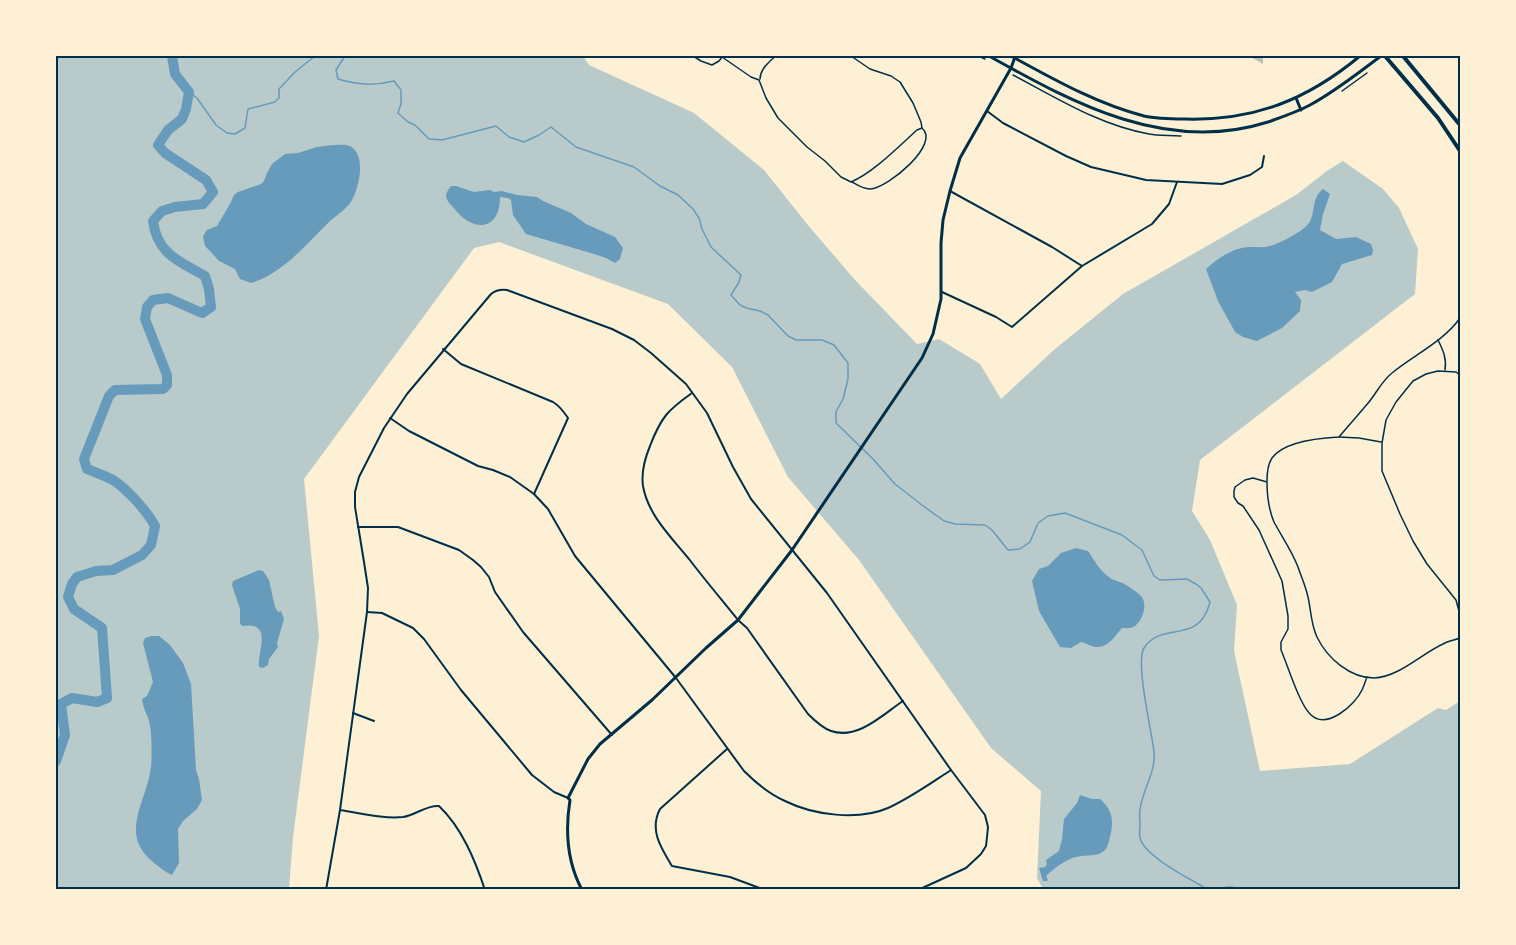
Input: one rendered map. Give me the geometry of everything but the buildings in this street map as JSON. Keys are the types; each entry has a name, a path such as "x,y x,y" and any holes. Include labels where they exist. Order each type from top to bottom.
{"main road":[{"path":"1383,56 1438,118 1461,151"},
{"path":"1403,56 1461,125"}],"street":[{"path":"989,56 1103,113 1142,125 1172,130 1210,132 1248,128 1301,110 1334,91 1383,56"},
{"path":"582,890 572,866 566,831 570,800 568,798 588,759 600,744 738,620 792,550 922,358 933,334 941,299 941,243 950,191 960,158 1011,68 1013,56 1102,102 1145,116 1200,120 1243,116 1273,108 1327,80 1360,56"},
{"path":"1296,98 1301,110"},
{"path":"987,111 1003,123 1090,167 1146,180 1222,184 1250,175 1262,167 1264,156"},
{"path":"1142,125 1145,116"},
{"path":"941,291 1012,327 1082,266 1152,224 1169,204 1177,182"},
{"path":"950,191 1082,266"},
{"path":"326,890 340,810 367,612 368,588 355,507 355,492 359,477 390,418 407,394 490,294 507,290 612,329 634,340 686,384 707,413 751,499 827,593 985,815 988,827 986,846 981,854 966,868 918,890"},
{"path":"443,350 461,364 553,402 565,412 568,418 534,494"},
{"path":"693,392 671,408 657,427 645,458 642,484 657,521 747,628 808,714 819,724 829,731 852,733 903,701"},
{"path":"390,418 409,431 477,466 510,477 534,494 548,509 590,575 676,678 744,771 772,794 800,807 834,814 869,813 886,809 951,770"},
{"path":"358,527 398,527 459,550 482,567 495,592 523,632 612,735"},
{"path":"367,612 382,613 413,628 532,775 554,792 568,798"},
{"path":"352,713 374,722"},
{"path":"727,749 660,809 656,817 655,832 672,866 730,877 765,890"},
{"path":"340,810 382,817 401,817 412,815 433,805 439,806 450,819 476,861 485,890"}],"lane":[{"path":"693,56 712,65 719,62 722,56 751,77 759,80"},
{"path":"776,56 765,66 759,80 766,98 784,125 841,177 872,189 895,178 905,169 921,151 926,134 913,103 900,82 891,76 870,69 851,56"},
{"path":"851,182 858,179 922,128"},
{"path":"1339,437 1391,374 1448,332 1461,318"},
{"path":"1438,340 1446,363 1445,370"},
{"path":"1461,375 1445,370 1426,374 1407,387 1386,420 1382,443 1382,471 1400,514 1427,564 1456,600 1461,615"},
{"path":"1382,443 1359,438 1321,438 1286,447 1272,459 1268,472 1267,493 1273,520 1297,563 1308,594 1317,636 1328,655 1346,670 1357,675 1375,678 1401,669 1443,644 1461,639"},
{"path":"1267,482 1259,478 1245,480 1235,487 1234,497 1259,530 1282,581 1288,629 1281,642 1281,650 1302,702 1310,714 1316,718 1331,718 1345,711 1361,691 1367,677"}],"path":[{"path":"1340,93 1369,71"},
{"path":"1013,75 1099,120 1151,134 1189,136"}],"shaded area":[{"path":"56,56 583,56 589,65 694,113 764,170 855,280 917,344 939,339 980,364 1001,399 1055,349 1123,294 1296,195 1343,161 1383,189 1399,208 1418,249 1415,294 1200,460 1192,511 1210,540 1237,605 1234,651 1260,771 1350,764 1438,708 1446,710 1460,701 1460,889 1043,889 1037,878 1041,791 991,748 859,560 788,477 732,367 668,304 499,242 474,248 304,479 319,636 293,837 289,889 56,889"}],"water":[{"path":"332,145 350,146 358,157 359,181 351,202 294,257 274,272 251,283 240,279 235,269 219,261 205,246 203,236 207,230 217,226 234,195 261,184 272,164 285,154"},
{"path":"451,186 474,192 490,190 537,197 615,237 623,248 620,259 615,263 594,254 526,234 513,215 511,200 508,198 500,197 499,209 490,223 483,225 468,221 447,200 447,191"},
{"path":"1323,189 1330,194 1320,230 1336,239 1356,237 1371,244 1372,255 1342,264 1332,282 1312,292 1305,290 1295,292 1301,300 1300,311 1282,328 1257,341 1243,337 1235,332 1218,301 1206,269 1232,251 1245,247 1270,246 1303,229 1311,220 1316,199"},
{"path":"1076,548 1088,551 1106,574 1136,591 1143,599 1144,612 1138,623 1132,628 1122,628 1104,646 1094,647 1081,642 1071,648 1060,647 1039,611 1032,581 1039,569 1048,566 1061,553"},
{"path":"259,570 263,571 269,580 275,607 278,612 281,611 284,619 277,643 278,647 269,659 268,665 263,668 259,667 261,633 258,628 242,626 240,623 240,609 232,585 233,581"},
{"path":"159,636 170,645 183,663 191,684 196,770 202,800 197,809 183,821 178,829 179,863 172,875 155,864 137,840 137,817 151,767 151,731 142,699 147,696 153,682 143,643 145,638"},
{"path":"1080,795 1100,799 1108,807 1112,821 1107,846 1099,854 1067,860 1046,876 1047,881 1043,881 1039,868 1045,867 1046,860 1059,851 1064,819 1077,803"}],"waterway":[{"path":"56,761 65,735 61,704 72,698 97,702 107,698 102,628 74,609 68,597 72,584 77,577 96,571 113,570 142,555 151,545 155,526 142,507 124,489 113,480 87,469 84,459 109,396 115,390 163,389 167,385 167,375 145,319 147,307 153,300 168,298 202,313 211,307 205,276 178,261 164,249 155,232 153,221 162,211 203,204 213,192 206,180 165,153 158,145 168,130 182,119 189,92 175,74 172,56"},
{"path":"189,92 197,98 216,125 227,133 235,134 245,128 248,109 275,102 279,98 279,89 315,56"},
{"path":"345,56 336,70 338,79 366,84 394,81 401,90 401,104 398,113 429,139 442,140 496,126 509,137 524,142 551,127 576,147 634,167 660,186 678,195 699,218 711,247 741,275 731,295 740,305 768,315 788,336 796,340 822,340 834,345 848,363 848,379 843,399 836,412 836,423 895,484 944,521 955,524 985,525 1008,550 1020,549 1030,542 1038,523 1048,516 1065,513 1122,535 1142,550 1154,576 1160,580 1187,579 1201,588 1210,602 1205,615 1198,624 1189,629 1160,635 1144,648 1142,656 1141,668 1154,759 1141,803 1140,838 1150,853 1209,890"},
{"path":"1217,890 1228,887 1239,890"}]}
